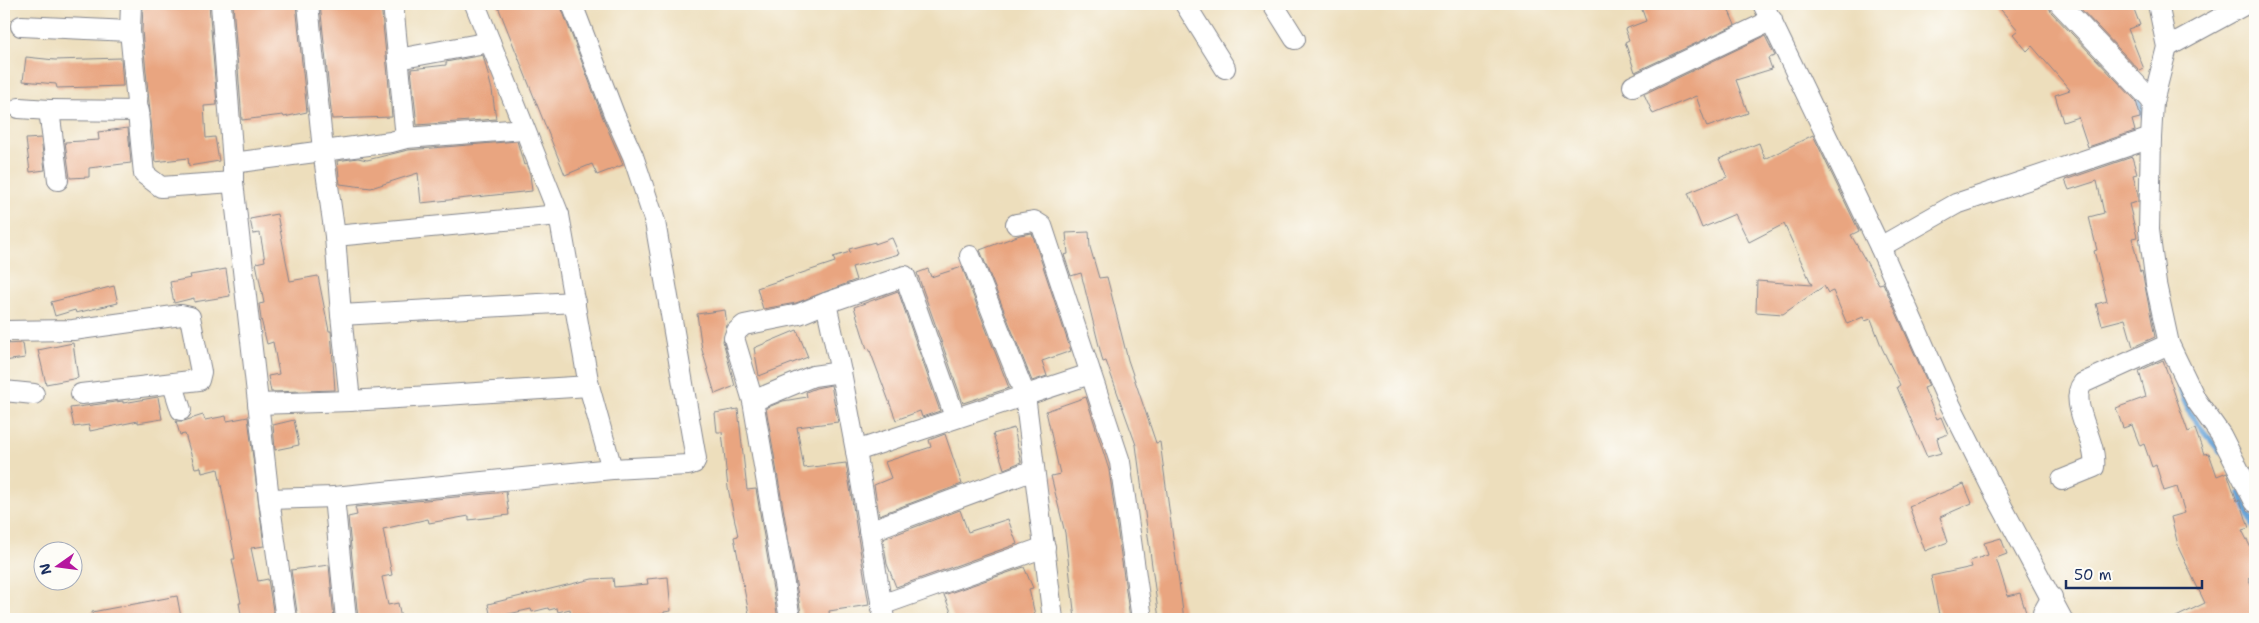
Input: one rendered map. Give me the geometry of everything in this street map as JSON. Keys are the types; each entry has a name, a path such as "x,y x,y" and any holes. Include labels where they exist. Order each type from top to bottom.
{"street":[{"path":"131,4 130,31 144,174 161,187 233,173 323,150 391,142 406,138 524,128"},
{"path":"221,4 233,173 258,404 286,619"},
{"path":"308,4 323,150 335,236 350,401"},
{"path":"393,4 406,138"},
{"path":"475,4 558,215 575,302 588,386 612,469"},
{"path":"270,499 334,497 612,469 688,465 694,463 696,459 654,222 633,156 614,114 572,4"},
{"path":"1184,4 1225,68"},
{"path":"1273,4 1295,39"},
{"path":"2060,4 2153,102"},
{"path":"2158,4 2167,47 2153,102 2150,138 2149,230 2156,284 2168,344 2196,400 2221,435 2255,502"},
{"path":"2167,47 2246,4"},
{"path":"1633,86 1768,12 1880,247 1945,394 1992,488 2052,597 2062,619"},
{"path":"21,26 130,31"},
{"path":"398,59 490,42"},
{"path":"19,108 139,111"},
{"path":"49,110 58,180"},
{"path":"1880,247 1956,204 2150,138"},
{"path":"335,236 558,215"},
{"path":"1016,224 1034,221 1042,226 1120,462 1142,619"},
{"path":"970,256 1025,395 1046,547 1053,619"},
{"path":"790,619 754,401 734,338 736,331 744,325 799,314 905,276 955,418"},
{"path":"341,315 575,302"},
{"path":"826,303 856,451 883,612 1046,547"},
{"path":"4,331 73,330 186,315 190,317 201,372 200,378 173,385 81,394"},
{"path":"2062,480 2094,467 2096,459 2078,403 2078,389 2083,383 2168,344"},
{"path":"754,401 813,376 841,372"},
{"path":"856,451 1090,374"},
{"path":"173,385 181,410"},
{"path":"258,404 350,401 588,386"},
{"path":"4,391 34,394"},
{"path":"869,531 1034,470"},
{"path":"334,497 346,619"},
{"path":"2044,619 2043,613 2052,597"}],"building":[{"path":"143,4 209,4 217,105 204,106 206,138 215,137 219,161 189,166 188,158 155,162 142,31"},
{"path":"233,4 296,4 307,112 284,117 283,115 242,120"},
{"path":"320,4 381,4 392,117 332,119"},
{"path":"497,4 560,4 623,165 597,175 592,164 565,175"},
{"path":"1640,4 1726,4 1735,25 1635,72 1625,42 1629,40 1625,29 1646,21"},
{"path":"1996,4 2048,4 2051,12 2136,101 2140,118 2132,120 2135,131 2088,147 2078,117 2063,122 2055,95 2070,90 2032,46 2027,51 2013,34 2018,30"},
{"path":"2076,4 2132,4 2140,25 2128,29 2144,69 2140,71"},
{"path":"1765,36 1775,56 1768,58 1772,69 1736,80 1748,113 1707,127 1696,96 1653,114 1644,94"},
{"path":"483,55 492,90 496,119 417,125 411,69 446,65 446,62"},
{"path":"26,57 55,60 121,58 123,86 57,88 56,84 23,81"},
{"path":"128,128 131,163 89,168 89,177 70,178 65,142 99,140 98,132"},
{"path":"1813,135 1859,231 1851,235 1879,284 1883,283 1929,386 1924,388 1937,419 1941,417 1948,434 1937,438 1941,453 1927,457 1897,387 1900,385 1882,348 1871,319 1865,321 1863,317 1847,324 1833,291 1828,293 1824,286 1783,314 1756,312 1757,281 1812,285 1784,224 1749,242 1735,214 1702,228 1688,193 1727,177 1719,159 1759,143 1765,159"},
{"path":"41,138 45,170 30,172 26,139"},
{"path":"517,141 524,165 526,164 530,174 532,191 421,203 418,173 371,188 340,184 337,161 358,158 367,160 408,150"},
{"path":"2132,157 2137,174 2133,175 2138,202 2129,204 2137,237 2132,238 2140,272 2142,271 2155,337 2133,347 2125,319 2102,325 2096,304 2107,301 2094,251 2097,250 2089,217 2104,213 2097,181 2069,190 2065,180"},
{"path":"277,214 290,281 318,276 329,331 331,331 335,390 271,392 268,376 279,374 273,342 267,344 261,319 259,304 264,303 256,263 265,261 260,233 253,234 250,219"},
{"path":"1089,232 1090,247 1099,278 1107,277 1128,360 1156,443 1160,442 1184,619 1159,619 1136,445 1106,361 1103,362 1081,273 1071,276 1064,255 1068,254 1066,233"},
{"path":"1032,233 1071,351 1042,361 1047,376 1032,381 980,250 1020,235"},
{"path":"892,238 899,254 852,267 856,280 796,303 763,309 757,288 835,262 833,257 850,252 849,249 875,242 875,244"},
{"path":"962,267 1009,388 963,403 917,273 928,269 931,277"},
{"path":"226,269 230,296 194,302 194,298 174,303 170,282 191,278 190,275"},
{"path":"114,286 118,303 76,313 75,310 55,316 51,302"},
{"path":"898,291 940,411 922,417 920,411 896,420 869,348 867,349 854,307"},
{"path":"725,310 727,325 723,341 735,386 715,394 702,350 697,314"},
{"path":"797,330 808,357 759,376 754,348"},
{"path":"23,343 25,358 4,361 4,344"},
{"path":"73,343 78,378 46,384 38,350"},
{"path":"2163,360 2188,432 2195,429 2204,454 2209,453 2217,476 2227,472 2237,501 2240,500 2249,528 2242,530 2255,556 2255,574 2248,578 2255,592 2255,619 2172,619 2205,603 2179,549 2171,517 2185,513 2177,487 2164,491 2156,465 2152,467 2144,444 2140,446 2132,425 2123,428 2116,408 2146,397 2139,371"},
{"path":"831,385 838,422 797,427 801,451 804,468 846,463 869,605 829,611 830,619 802,619 766,408 783,401 807,397 806,392"},
{"path":"158,397 162,419 138,423 138,421 90,431 89,425 74,427 70,408 123,401 123,403"},
{"path":"1086,397 1109,470 1130,619 1075,619 1065,533 1051,476 1060,474 1046,411"},
{"path":"738,409 747,490 756,489 778,619 750,619 734,537 738,536 728,488 722,432 717,432 715,413"},
{"path":"203,415 205,420 226,416 227,421 248,417 264,546 251,548 258,581 268,579 274,617 242,619 239,603 241,603 232,559 235,559 218,469 202,473 201,467 195,468 185,434 180,435 176,421 184,421"},
{"path":"294,420 299,445 275,450 273,425"},
{"path":"1014,428 1021,462 1004,469 993,434"},
{"path":"945,434 962,484 879,515 874,485 891,478 885,462 931,447 929,440"},
{"path":"1964,484 1972,503 1940,517 1948,542 1925,551 1909,506"},
{"path":"506,492 509,515 469,520 469,516 429,523 428,519 383,529 392,575 382,577 388,605 398,603 401,619 358,619 348,517 357,515 355,507"},
{"path":"960,510 968,532 1008,519 1017,544 896,587 887,564 883,539"},
{"path":"2001,538 2007,554 1996,558 2008,596 2020,593 2028,619 1940,619 1931,576 1972,567 1970,561 1988,555 1984,543"},
{"path":"329,565 334,619 298,619 291,570"},
{"path":"1024,567 1033,588 1029,589 1036,619 954,619 944,595"},
{"path":"668,577 671,611 664,612 664,614 620,618 620,616 608,617 607,615 589,619 588,615 571,618 570,609 558,612 557,608 549,610 548,608 532,612 531,609 491,618 488,604 592,579 613,578 614,587 648,584 647,579"},
{"path":"177,596 181,617 167,619 93,619 92,612"}],"waterway":[{"path":"2138,96 2144,116"},
{"path":"2179,388 2191,415 2220,452"},
{"path":"2240,493 2255,530"}]}
